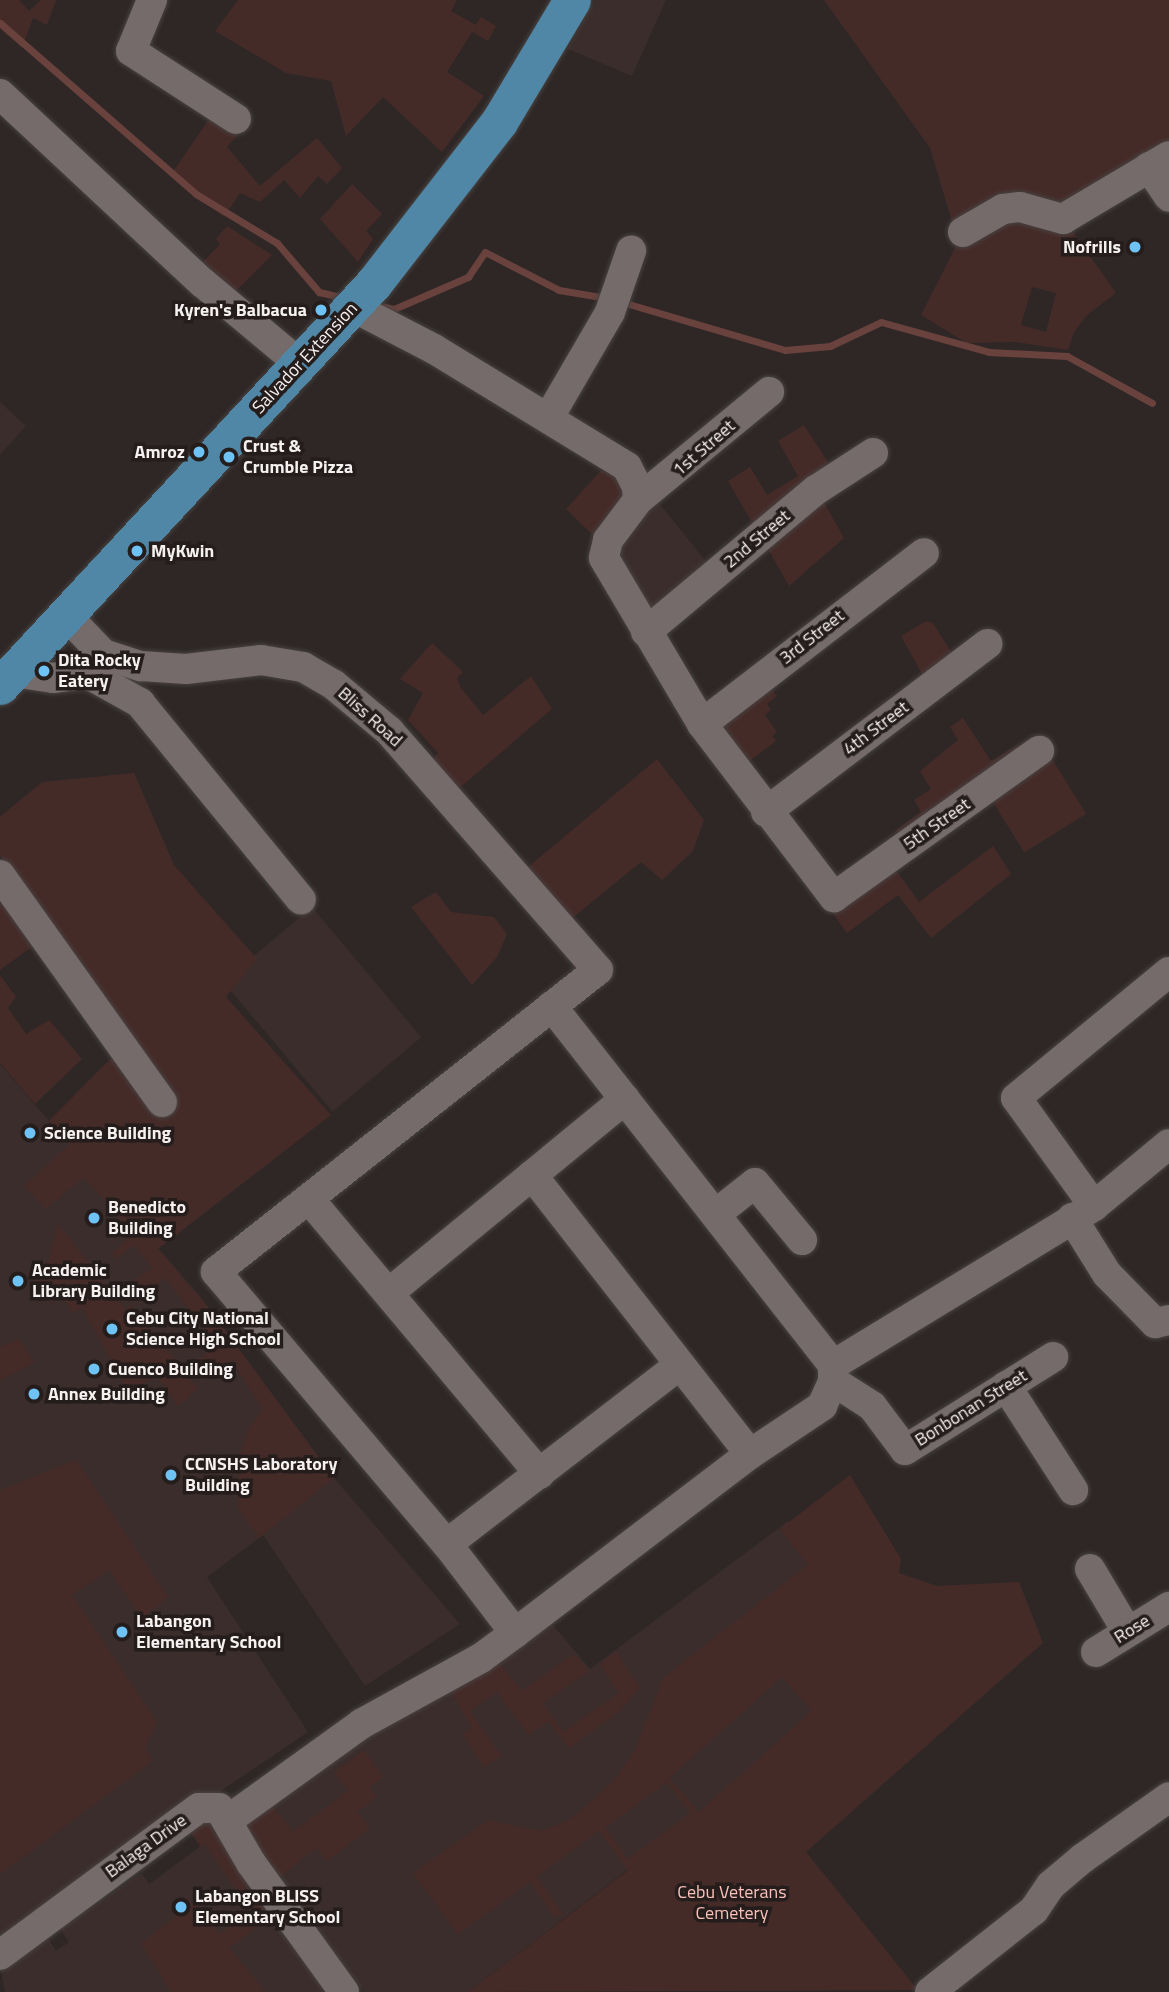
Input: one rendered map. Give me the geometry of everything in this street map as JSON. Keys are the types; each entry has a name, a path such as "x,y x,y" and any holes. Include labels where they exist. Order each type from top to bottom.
{"main road":[{"name":"Salvador Extension","path":"7,679 361,298 499,122 572,0"}],"street":[{"path":"152,0 131,51 236,119"},
{"path":"0,94 193,273 300,363"},
{"path":"963,232 1003,209 1020,207 1063,219 1159,162 1169,197"},
{"path":"549,417 614,302 631,251"},
{"path":"361,298 627,467 637,487 638,500"},
{"name":"1st Street","path":"769,392 638,500 608,540 604,558 702,724 766,812 834,897"},
{"name":"2nd Street","path":"646,632 816,490 873,453"},
{"name":"3rd Street","path":"702,724 924,553"},
{"name":"Bliss Road","path":"66,615 103,654 141,666 186,669 261,660 303,667 334,685 389,731 598,970 552,1006"},
{"name":"4th Street","path":"766,812 987,644"},
{"path":"7,679 88,674 140,703 301,900"},
{"name":"5th Street","path":"834,897 1039,751"},
{"path":"0,876 162,1102"},
{"path":"1169,972 1016,1098 1083,1212 1107,1274 1155,1323 1169,1320"},
{"path":"515,1633 447,1544 216,1272 552,1006 717,1213 833,1373"},
{"path":"390,1292 625,1099"},
{"path":"344,1992 251,1863 228,1820 361,1724 481,1658 750,1454 822,1406 833,1373 1083,1212 1169,1144"},
{"path":"532,1175 678,1366 750,1454"},
{"path":"717,1213 755,1183 802,1241"},
{"path":"309,1199 390,1292 540,1474"},
{"name":"Bonbonan Street","path":"833,1373 872,1406 905,1450 1053,1357"},
{"path":"447,1544 678,1366"},
{"path":"1006,1386 1073,1490"},
{"path":"1090,1569 1127,1632"},
{"name":"Rose","path":"1096,1652 1169,1607"},
{"path":"930,1992 1034,1910 1051,1885 1083,1858 1169,1797"},
{"name":"Balaga Drive","path":"0,1955 199,1808 219,1808 228,1820"}],"shaded area":[{"path":"595,0 666,0 632,76 568,49"},
{"path":"0,402 26,426 0,455"},
{"path":"658,502 713,570 649,622 613,557 615,541"},
{"path":"312,907 421,1037 332,1112 223,982"},
{"path":"0,1064 203,1300 334,1478 460,1624 365,1686 263,1535 207,1577 308,1732 0,1940"},
{"path":"788,1521 893,1659 746,1779 468,1992 364,1992 252,1847 244,1815 494,1655 553,1625 590,1669"},
{"name":"Labangon BLISS Elementary School","path":"217,1834 326,1992 5,1992 0,1965 45,1933 56,1951 69,1942 60,1929 142,1873 149,1884"}],"green space":[{"path":"0,0 19,0 29,11 41,0 56,0 47,25 33,18 22,48 0,29"},
{"path":"238,0 457,0 451,11 476,25 481,17 496,26 488,41 472,32 447,72 484,96 442,152 383,97 346,136 331,81 286,73 215,31"},
{"path":"824,0 1169,0 1169,169 1071,229 1116,293 1087,315 1074,332 1068,350 1016,342 967,343 921,315 958,242 930,148","holes":["1032,287 1056,293 1046,332 1021,325"]},
{"path":"210,118 245,127 227,147 260,186 317,138 342,168 327,184 318,176 300,198 284,180 260,202 240,193 224,217 170,176"},
{"path":"352,184 382,214 366,231 373,239 358,262 320,219"},
{"path":"227,226 272,255 233,294 199,266 220,244 216,239"},
{"path":"804,425 835,473 758,533 728,481 750,467 767,495 798,476 778,441"},
{"path":"607,464 630,486 602,544 566,509"},
{"path":"821,497 844,538 789,586 765,544"},
{"path":"926,621 933,623 956,660 931,680 922,674 901,636"},
{"path":"432,643 463,672 457,678 461,688 483,715 531,676 552,709 456,791 431,761 438,753 408,720 423,693 400,679"},
{"path":"767,684 777,696 767,704 771,710 765,715 777,732 772,736 776,741 744,765 714,728"},
{"path":"963,718 991,761 1019,744 1026,755 902,840 896,830 921,812 914,800 931,789 920,771 958,740 950,727"},
{"path":"1047,751 1086,814 1024,852 985,790"},
{"path":"657,759 704,820 693,851 662,880 641,862 565,924 521,873"},
{"path":"134,773 174,865 257,959 226,997 331,1115 158,1249 208,1307 334,1478 259,1538 238,1508 239,1458 248,1429 263,1410 232,1360 210,1378 197,1361 217,1345 165,1278 145,1294 134,1281 152,1268 134,1245 116,1259 112,1253 133,1234 84,1177 46,1209 24,1186 69,1145 49,1121 126,1043 0,855 0,817 42,782"},
{"path":"993,846 1011,874 931,938 898,895 847,933 829,908 890,862 919,902"},
{"path":"436,892 451,912 494,917 507,934 497,957 472,985 411,907"},
{"path":"0,894 36,944 0,970"},
{"path":"0,975 16,997 8,1008 26,1034 49,1020 82,1059 35,1104 0,1063"},
{"path":"58,1224 126,1310 131,1305 198,1389 178,1406 157,1376 129,1392 82,1308 73,1313 62,1296 51,1304 35,1280 49,1259"},
{"path":"19,1339 34,1362 0,1381 0,1347"},
{"path":"76,1460 168,1597 142,1618 109,1570 72,1595 157,1722 145,1748 153,1761 0,1874 0,1490"},
{"name":"Cebu Veterans Cemetery","path":"850,1475 901,1559 899,1573 937,1586 1019,1582 1043,1643 806,1852 918,1990 468,1992 627,1871 626,1867 599,1831 536,1877 563,1913 555,1917 530,1882 458,1934 413,1873 488,1820 540,1831 566,1822 590,1803 616,1778 634,1751 664,1677 808,1565 780,1529","holes":["782,1677 812,1711 699,1812 669,1778","667,1782 690,1813 628,1859 605,1828"]},
{"path":"616,1652 640,1688 620,1711 569,1748 549,1721 529,1735 497,1692 470,1711 501,1756 484,1767 463,1734 472,1728 449,1688 496,1659 522,1691 574,1654 589,1671 543,1703 563,1732 619,1693 600,1664"},
{"path":"364,1750 383,1777 370,1787 377,1797 357,1812 370,1828 327,1861 316,1848 277,1879 252,1847 245,1819 269,1801 293,1832 348,1791 334,1772"},
{"path":"199,1810 273,1915 229,1948 266,1992 171,1992 141,1943 195,1902 219,1934 251,1911 205,1844 200,1846 183,1822"}],"waterway":[{"path":"0,23 196,194 277,243 319,292 345,298"},
{"path":"380,306 394,309 468,277 485,252 559,290 607,298"},
{"path":"622,302 785,350 830,346 881,322 989,352 1067,356 1152,403"}],"place":[{"name":"Nofrills","path":"1135,247"},
{"name":"Kyren's Balbacua","path":"321,310"},
{"name":"Amroz","path":"199,452"},
{"name":"Crust & Crumble Pizza","path":"229,457"},
{"name":"MyKwin","path":"137,551"},
{"name":"Dita Rocky Eatery","path":"44,671"},
{"name":"Science Building","path":"30,1133"},
{"name":"Benedicto Building","path":"94,1218"},
{"name":"Academic Library Building","path":"18,1281"},
{"name":"Cebu City National Science High School","path":"112,1329"},
{"name":"Cuenco Building","path":"94,1369"},
{"name":"Annex Building","path":"34,1394"},
{"name":"CCNSHS Laboratory Building","path":"171,1475"},
{"name":"Labangon Elementary School","path":"122,1632"},
{"name":"Labangon BLISS Elementary School","path":"181,1907"}]}
